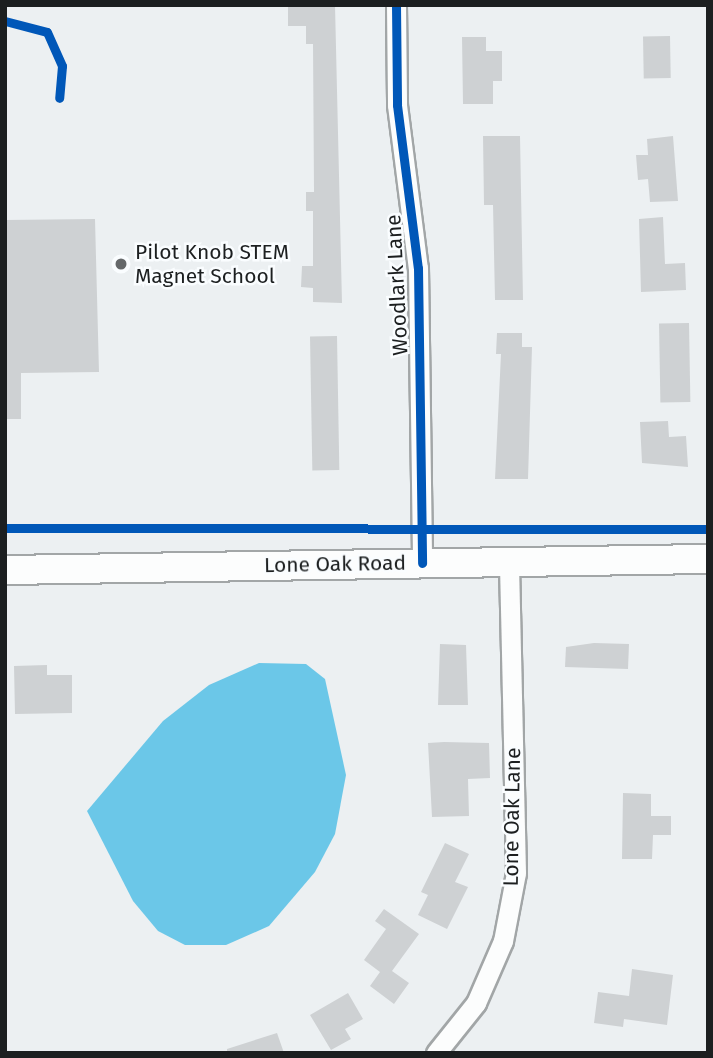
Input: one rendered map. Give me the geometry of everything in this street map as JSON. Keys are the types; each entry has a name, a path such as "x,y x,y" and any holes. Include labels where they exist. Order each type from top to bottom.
{"main road":[{"name":"Lone Oak Road","path":"5,570 708,559"}],"street":[{"name":"Woodlark Lane","path":"396,5 397,105 418,268 422,563"},
{"name":"Lone Oak Lane","path":"436,1053 475,1003 503,941 516,873 509,562"}],"water":[{"path":"259,663 306,664 325,679 346,775 335,834 315,872 269,926 226,945 185,945 158,931 133,901 87,811 163,721 209,685"}],"building":[{"path":"288,5 335,5 342,303 313,302 313,288 301,287 302,266 313,266 313,211 306,211 306,192 314,192 313,44 306,44 306,26 288,26"},
{"path":"643,36 670,36 671,78 644,78"},
{"path":"462,37 486,37 486,51 502,51 502,81 493,81 493,104 463,104"},
{"path":"483,136 520,136 523,300 495,300 493,205 484,205"},
{"path":"673,136 678,201 650,202 648,179 638,180 636,155 648,155 647,139"},
{"path":"663,217 665,264 685,263 686,290 641,292 639,219"},
{"path":"95,219 99,372 21,373 21,419 5,419 5,220"},
{"path":"689,323 690,402 660,403 659,324"},
{"path":"497,333 522,333 522,347 532,347 528,479 495,479 501,354 496,354"},
{"path":"310,336 337,336 339,470 312,470"},
{"path":"668,421 669,437 686,436 688,467 642,463 640,422"},
{"path":"594,643 629,644 628,669 565,667 566,647"},
{"path":"440,644 466,645 468,705 438,705"},
{"path":"47,665 47,675 72,675 72,713 15,714 14,666"},
{"path":"428,743 489,743 490,778 468,779 469,816 432,817"},
{"path":"623,793 651,794 651,816 671,816 671,835 653,835 652,859 622,859"},
{"path":"445,843 469,854 455,882 468,887 447,929 418,915 428,895 421,892"},
{"path":"384,909 419,934 392,971 409,983 394,1004 370,986 380,972 364,960 386,929 375,921"},
{"path":"632,969 673,975 667,1025 624,1019 623,1027 594,1023 598,992 629,996"},
{"path":"348,993 363,1019 345,1029 351,1039 331,1050 310,1015"},
{"path":"277,1033 284,1053 227,1053 227,1049"}],"cycle path":[{"path":"396,5 397,105 418,268 422,563"},
{"path":"5,21 47,32 62,66 59,98"},
{"path":"5,528 708,529"}],"place":[{"name":"Pilot Knob STEM Magnet School","path":"121,264"}]}
